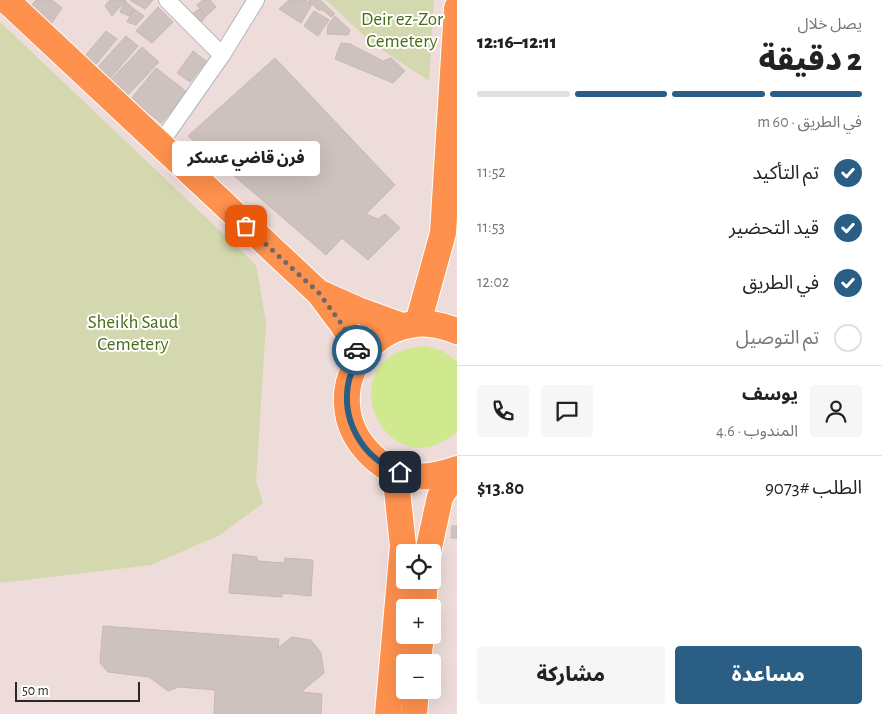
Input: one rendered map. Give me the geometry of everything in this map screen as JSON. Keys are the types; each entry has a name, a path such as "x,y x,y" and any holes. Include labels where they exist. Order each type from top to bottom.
{"main road":[{"path":"6,0 319,293 343,326 361,356"},
{"path":"410,325 443,233 457,8"},
{"path":"319,293 358,310 410,325 439,325 457,331"},
{"path":"410,325 386,333 372,343 361,356 349,379 347,406 353,431 368,453 389,468 412,476 436,476 457,470"},
{"path":"388,714 403,546 397,490 389,468"},
{"path":"430,544 440,497 457,470"},
{"path":"414,714 415,699"}],"street":[{"path":"167,0 222,55"},
{"path":"159,144 222,55 256,0"}],"green space":[{"name":"Deir ez-Zor Cemetery","path":"326,0 434,0 429,81 372,43"},
{"name":"Sheikh Saud Cemetery","path":"0,22 256,265 266,322 256,481 263,503 220,535 151,565 0,583"},
{"path":"425,346 441,350 457,361 457,432 430,446 407,446 388,434 375,415 371,393 377,371 394,354"}],"building":[{"path":"36,0 52,0 62,8 49,27 27,11"},
{"path":"110,0 126,0 112,16 105,6"},
{"path":"130,0 153,0 145,9"},
{"path":"203,0 210,0 216,7 206,16 197,5"},
{"path":"289,0 305,0 312,4 301,23 279,9"},
{"path":"310,0 320,0 335,14 331,17 323,10 318,10"},
{"path":"125,1 134,9 129,16 120,12"},
{"path":"158,7 173,22 152,43 136,31"},
{"path":"134,9 144,16 136,25 127,22"},
{"path":"199,9 206,16 199,25 190,15"},
{"path":"314,11 329,20 318,36 304,26"},
{"path":"335,16 350,30 348,35 327,34 328,25"},
{"path":"106,31 117,39 96,64 85,56"},
{"path":"126,36 138,46 109,80 96,69"},
{"path":"341,43 350,44 383,61 391,58 405,71 393,83 335,59"},
{"path":"142,47 159,62 125,98 108,83"},
{"path":"193,51 206,61 190,82 177,73"},
{"path":"275,58 395,185 366,214 378,219 385,214 400,228 368,260 342,238 326,255 188,136"},
{"path":"156,68 187,92 161,123 131,99"},
{"path":"452,526 457,526 457,538 451,538"},
{"path":"233,554 257,557 257,561 284,563 285,558 313,560 311,596 282,593 282,597 229,593"},
{"path":"103,626 279,639 278,648 292,637 311,640 321,653 324,673 301,692 322,694 321,714 214,714 215,690 179,687 168,691 149,677 108,672 100,663"}],"way so far":[{"path":"246,226 319,293 343,326 357,350"}],"place":[{"name":"فرن قاضي عسكر","path":"246,226"}],"route":[{"path":"357,350 361,356 349,379 347,406 353,431 368,453 389,468 400,472"}]}
